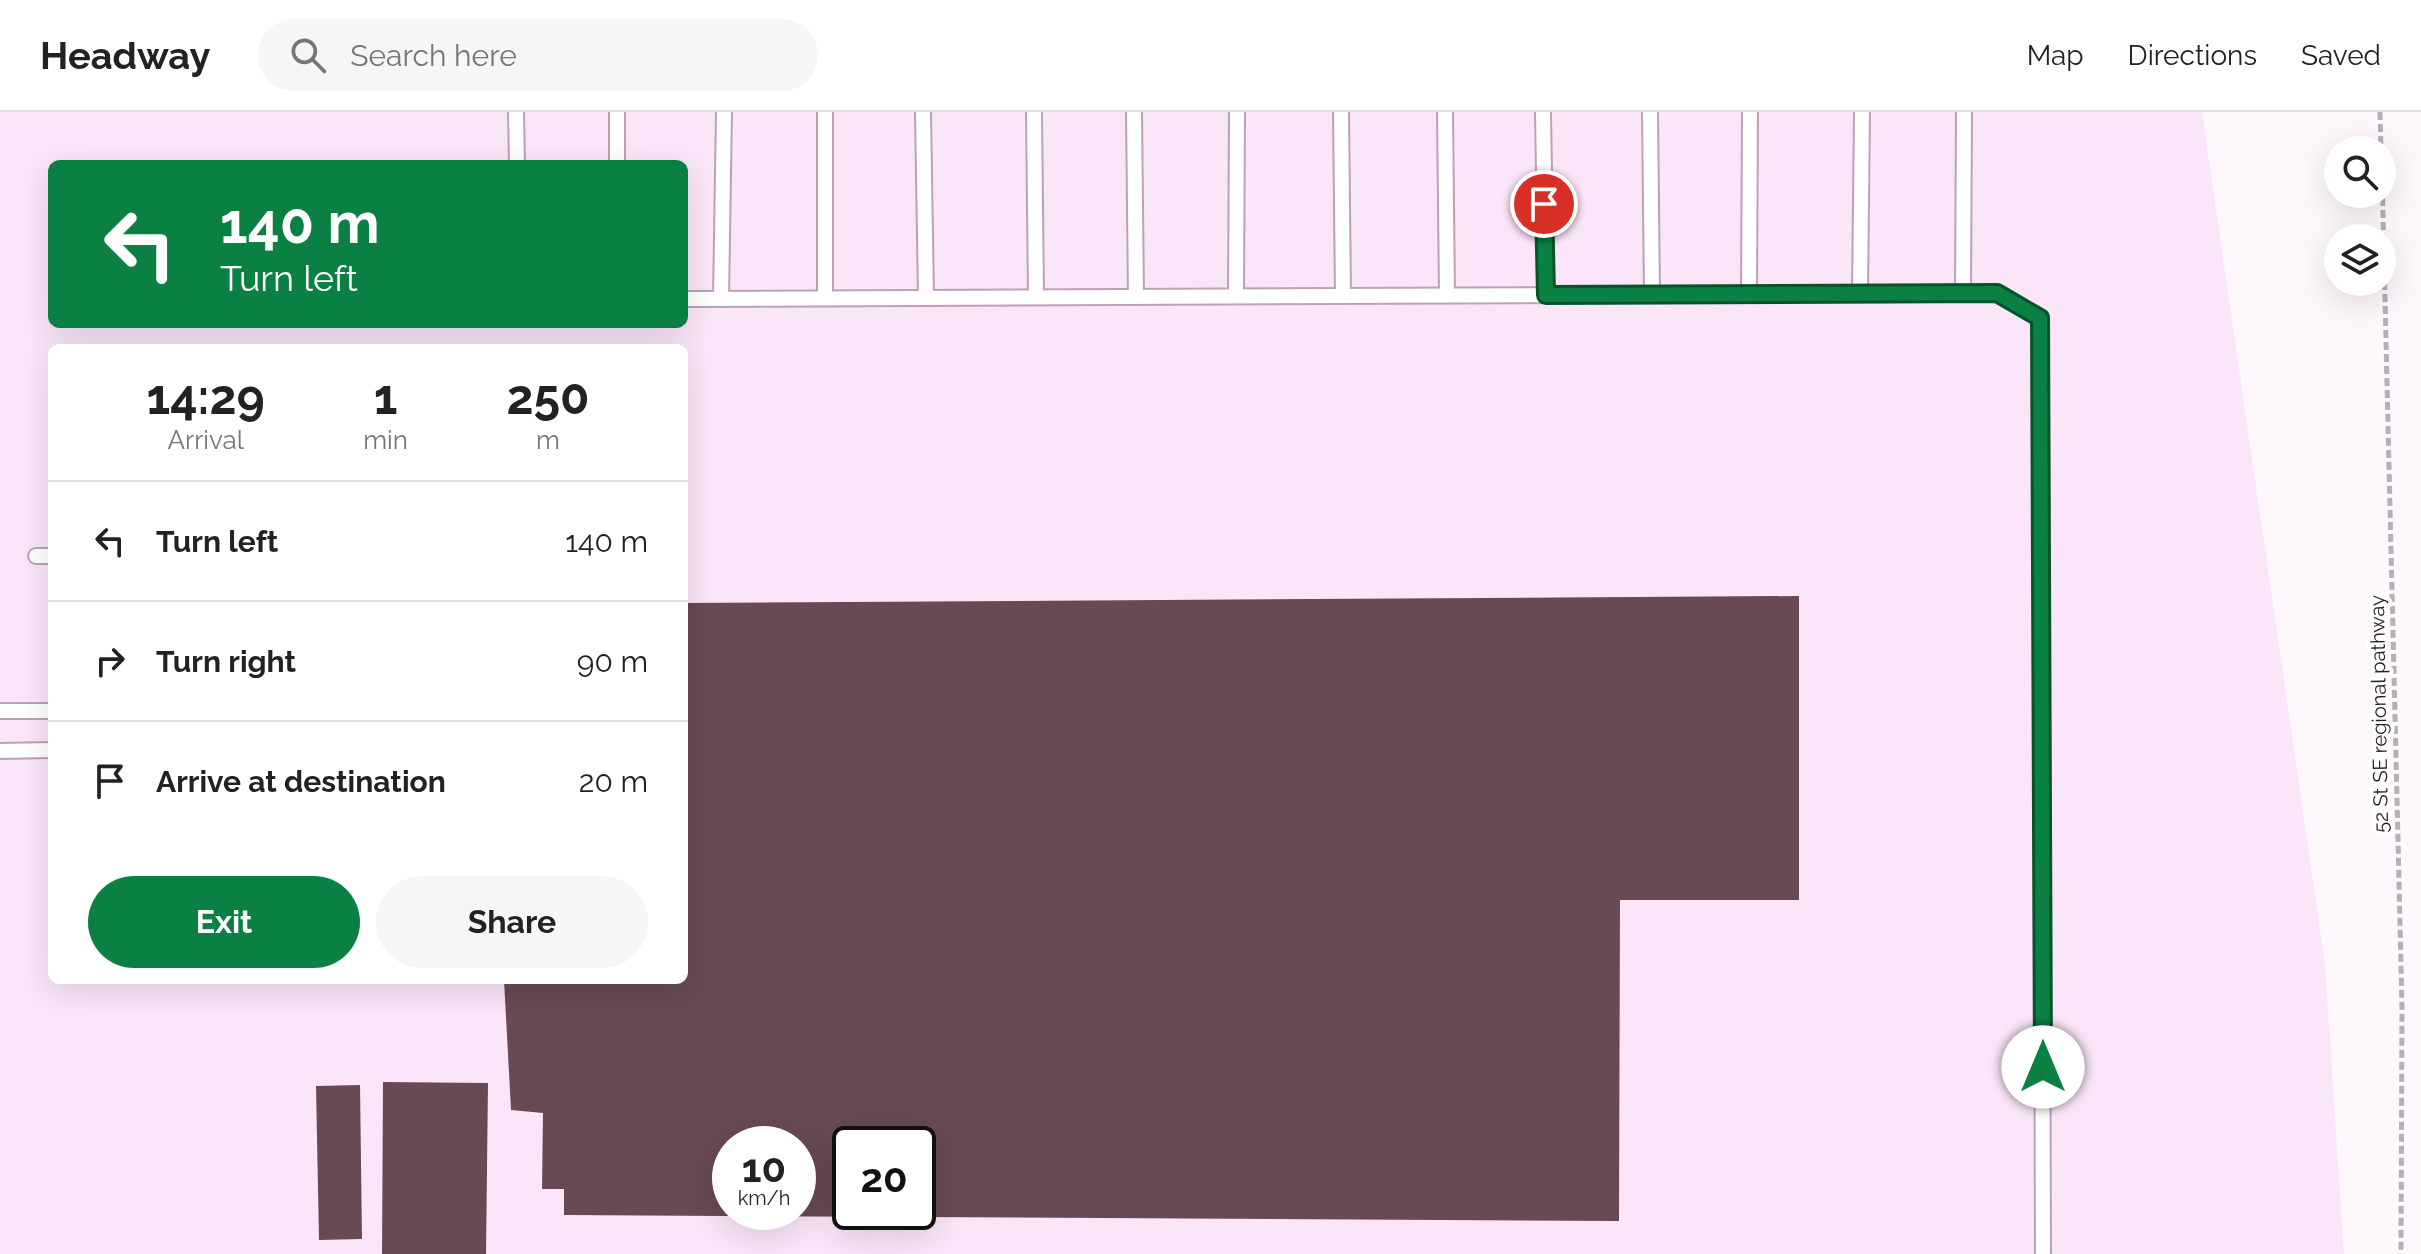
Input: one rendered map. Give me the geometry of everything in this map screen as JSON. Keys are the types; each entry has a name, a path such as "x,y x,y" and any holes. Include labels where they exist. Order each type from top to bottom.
{"lane":[{"path":"516,112 517,160"},
{"path":"617,112 617,160"},
{"path":"721,299 724,112"},
{"path":"825,112 825,298"},
{"path":"923,112 926,298"},
{"path":"1034,112 1036,297"},
{"path":"1134,112 1136,297"},
{"path":"1236,296 1237,112"},
{"path":"1341,112 1343,296"},
{"path":"1445,112 1447,295"},
{"path":"1543,112 1546,295"},
{"path":"1650,112 1652,295"},
{"path":"1749,294 1750,112"},
{"path":"1860,294 1862,112"},
{"path":"1963,293 1964,112"},
{"path":"688,299 1997,293 2040,318 2043,1254"},
{"path":"36,556 48,556"},
{"path":"0,711 48,711"},
{"path":"0,751 48,750"}],"path":[{"path":"2380,112 2381,136"},
{"name":"52 St SE regional pathway","path":"2383,208 2402,1007 2401,1254"}],"shaded area":[{"path":"0,112 2202,112 2325,964 2344,1254 0,1254"}],"building":[{"path":"1799,596 1799,900 1620,900 1619,1221 936,1217 936,1126 832,1126 832,1217 816,1216 816,1126 712,1126 712,1216 564,1215 564,1189 542,1189 543,1113 511,1110 504,984 688,984 688,603"},
{"path":"383,1082 488,1083 486,1254 382,1254"},
{"path":"360,1085 362,1239 319,1240 316,1086"}],"route":[{"path":"1544,204 1546,295 1997,293 2040,318 2043,1067"}]}
